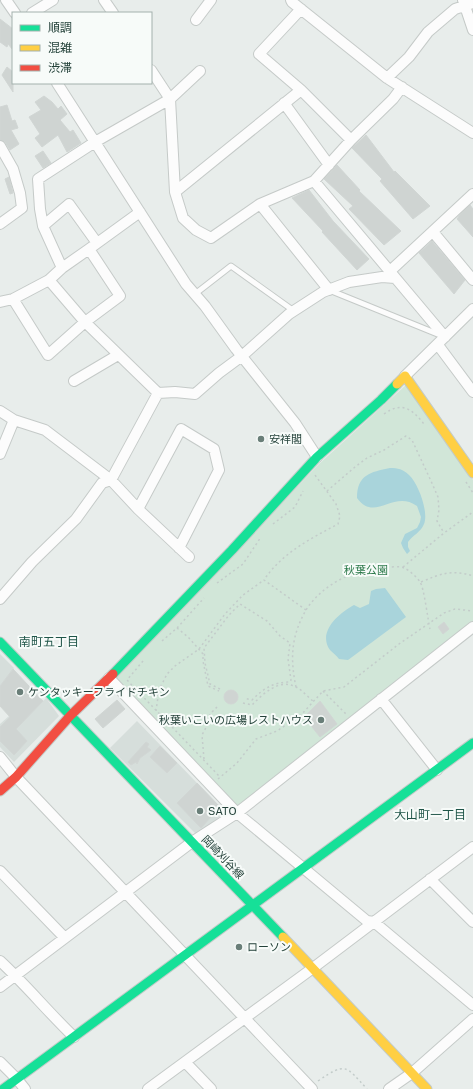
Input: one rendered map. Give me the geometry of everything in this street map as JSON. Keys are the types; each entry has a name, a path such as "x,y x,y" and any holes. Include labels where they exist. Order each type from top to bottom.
{"street":[{"path":"6,0 14,12"},
{"path":"34,12 53,0"},
{"path":"104,0 112,12"},
{"path":"196,20 211,0"},
{"path":"293,1 387,78 473,133"},
{"path":"387,78 409,57 428,32 455,9 467,3 473,30"},
{"path":"301,9 259,54 301,90 351,140"},
{"path":"62,268 43,226 38,179 95,142 170,99 200,71"},
{"path":"152,72 170,99 175,192 183,218 196,230 211,238 260,204 314,181 351,140 393,99 402,87"},
{"path":"58,84 179,273 295,423 317,457"},
{"path":"175,192 301,90"},
{"path":"284,103 329,165"},
{"path":"0,146 13,169 20,193 22,208 0,224"},
{"path":"314,181 445,337"},
{"path":"158,394 174,392 195,394 294,311 323,292 349,282 392,275 433,232 473,194"},
{"path":"13,299 48,355 85,322 120,296 69,204 43,226"},
{"path":"260,204 329,290"},
{"path":"0,302 13,299 49,280 62,268 140,212"},
{"path":"433,232 473,280"},
{"path":"49,280 85,322 158,394"},
{"path":"0,791 16,777 70,716 109,678 232,550 317,457 381,400 473,310"},
{"path":"438,345 473,392"},
{"path":"74,381 118,354"},
{"path":"405,376 473,473"},
{"path":"0,599 32,562 76,519 102,483 112,480 158,394"},
{"path":"0,411 14,420 45,430 112,480 189,558"},
{"path":"0,454 14,420"},
{"path":"138,508 181,429 214,449 219,470 179,548"},
{"path":"0,987 192,842 237,813 473,627"},
{"name":"岡崎刈谷線","path":"0,642 427,1089"},
{"path":"109,678 237,813 367,921 374,922 473,1005"},
{"path":"381,700 437,770"},
{"path":"3,1089 473,743"},
{"path":"0,757 16,777 311,1088"},
{"path":"148,1089 313,968 473,847"},
{"path":"0,871 65,938"},
{"path":"430,879 473,922"},
{"path":"0,961 16,975 49,1013 74,1037"},
{"path":"390,1089 412,1073 473,1019"},
{"path":"0,1062 17,1078 25,1089"},
{"path":"185,1062 211,1089"}],"lane":[{"path":"195,294 231,266 294,311"},
{"path":"329,290 445,337"}],"path":[{"path":"380,417 390,410 400,407 411,410 424,424"},
{"path":"327,491 361,462 406,436 412,440 438,498 439,510 437,521 444,533"},
{"path":"157,711 159,690 168,674 175,666 199,649 225,614 243,595 264,580 272,568 300,545 338,524 340,516 336,504 316,475 308,467"},
{"path":"311,480 316,475"},
{"path":"465,482 473,493"},
{"path":"273,524 295,507 303,491"},
{"path":"296,687 292,665 292,652 295,636 306,610 318,596 343,578 356,572 376,567 403,567 444,533 473,512"},
{"path":"214,586 242,564 252,548 264,534"},
{"path":"403,567 421,582 430,629"},
{"path":"421,582 438,574 450,572 459,572 473,576"},
{"path":"264,580 306,610"},
{"path":"161,642 177,628 208,592"},
{"path":"177,628 188,637 202,654 208,686 219,690 210,684 205,663 204,648 229,615 240,604 267,621 280,636 290,643 288,659 290,682 279,682 268,687 252,700 244,698"},
{"path":"210,785 237,763 256,739 277,731 301,715 323,691 344,687 399,644 444,613 455,609 473,611"},
{"path":"146,658 127,680 220,777"},
{"path":"243,703 252,705 267,690 285,685 296,687 314,702"},
{"path":"323,691 353,722"},
{"path":"204,760 202,735 210,720 210,714 219,705"},
{"path":"311,1088 335,1070 341,1068 352,1072 367,1089"}],"shaded area":[{"path":"0,654 14,668 0,686"},
{"path":"46,698 59,716 14,762 0,747 0,724 9,716 18,726"},
{"path":"137,721 225,812 198,836 110,748"}],"green space":[{"name":"秋葉公園","path":"406,385 473,480 473,622 240,806 235,805 115,679 319,464"}],"water":[{"path":"390,468 400,469 409,475 416,484 424,505 424,524 408,542 410,551 407,554 401,543 405,534 417,528 420,522 421,517 417,506 408,502 400,501 378,507 371,507 364,505 357,498 359,484 362,479 376,471"},
{"path":"385,588 406,617 348,660 339,659 330,650 327,643 326,636 328,630 336,618 348,608 354,605 360,608 369,604 371,591"}],"building":[{"path":"0,19 12,28 12,49 8,44 7,47 0,42"},
{"path":"7,67 12,71 13,92 2,75"},
{"path":"44,96 58,109 61,106 67,114 60,120 70,132 73,130 81,143 67,152 58,135 42,147 35,138 40,134 29,117 41,110 35,102"},
{"path":"7,105 12,121 15,120 18,128 11,130 19,144 10,150 5,142 0,140 0,107"},
{"path":"366,135 394,172 395,171 430,206 413,219 380,181 382,179 352,148"},
{"path":"43,151 51,163 43,168 35,156"},
{"path":"337,165 360,190 359,191 401,231 384,245 349,209 353,206 324,179"},
{"path":"9,177 13,193 10,194 5,179"},
{"path":"309,190 333,221 369,259 357,270 292,198"},
{"path":"470,205 473,209 473,237 457,219"},
{"path":"432,241 465,280 454,294 419,253"},
{"path":"444,622 449,629 443,634 438,627"},
{"name":"ケンタッキーフライドチキン","path":"13,669 43,701 16,729 27,741 14,755 0,741 0,727 10,717 0,706 0,686"},
{"path":"228,690 234,690 238,694 238,700 234,704 228,704 224,700 224,694"},
{"path":"117,700 125,709 103,728 95,719"},
{"name":"秋葉いこいの広場レストハウス","path":"320,701 337,724 320,737 304,717"},
{"path":"146,742 149,744 147,747 151,750 140,758 137,764 136,762 131,765 128,762"},
{"path":"160,746 177,763 167,773 150,757"},
{"path":"197,783 220,807 201,828 177,803"}],"traffic: fast":[{"path":"113,674 232,550 317,457 397,384"},
{"path":"0,642 283,937"},
{"path":"3,1089 473,743"}],"traffic: slow":[{"path":"397,384 405,376 473,473"},
{"path":"283,937 427,1089"}],"traffic: jam":[{"path":"0,791 16,777 70,716 113,674"}],"place":[{"name":"安祥閣","path":"261,439"},
{"name":"ケンタッキーフライドチキン","path":"20,692"},
{"name":"秋葉いこいの広場レストハウス","path":"321,720"},
{"name":"SATO","path":"200,811"},
{"name":"ローソン","path":"239,947"}],"district":[{"name":"南町五丁目","path":"49,642"},
{"name":"大山町一丁目","path":"430,815"}]}
